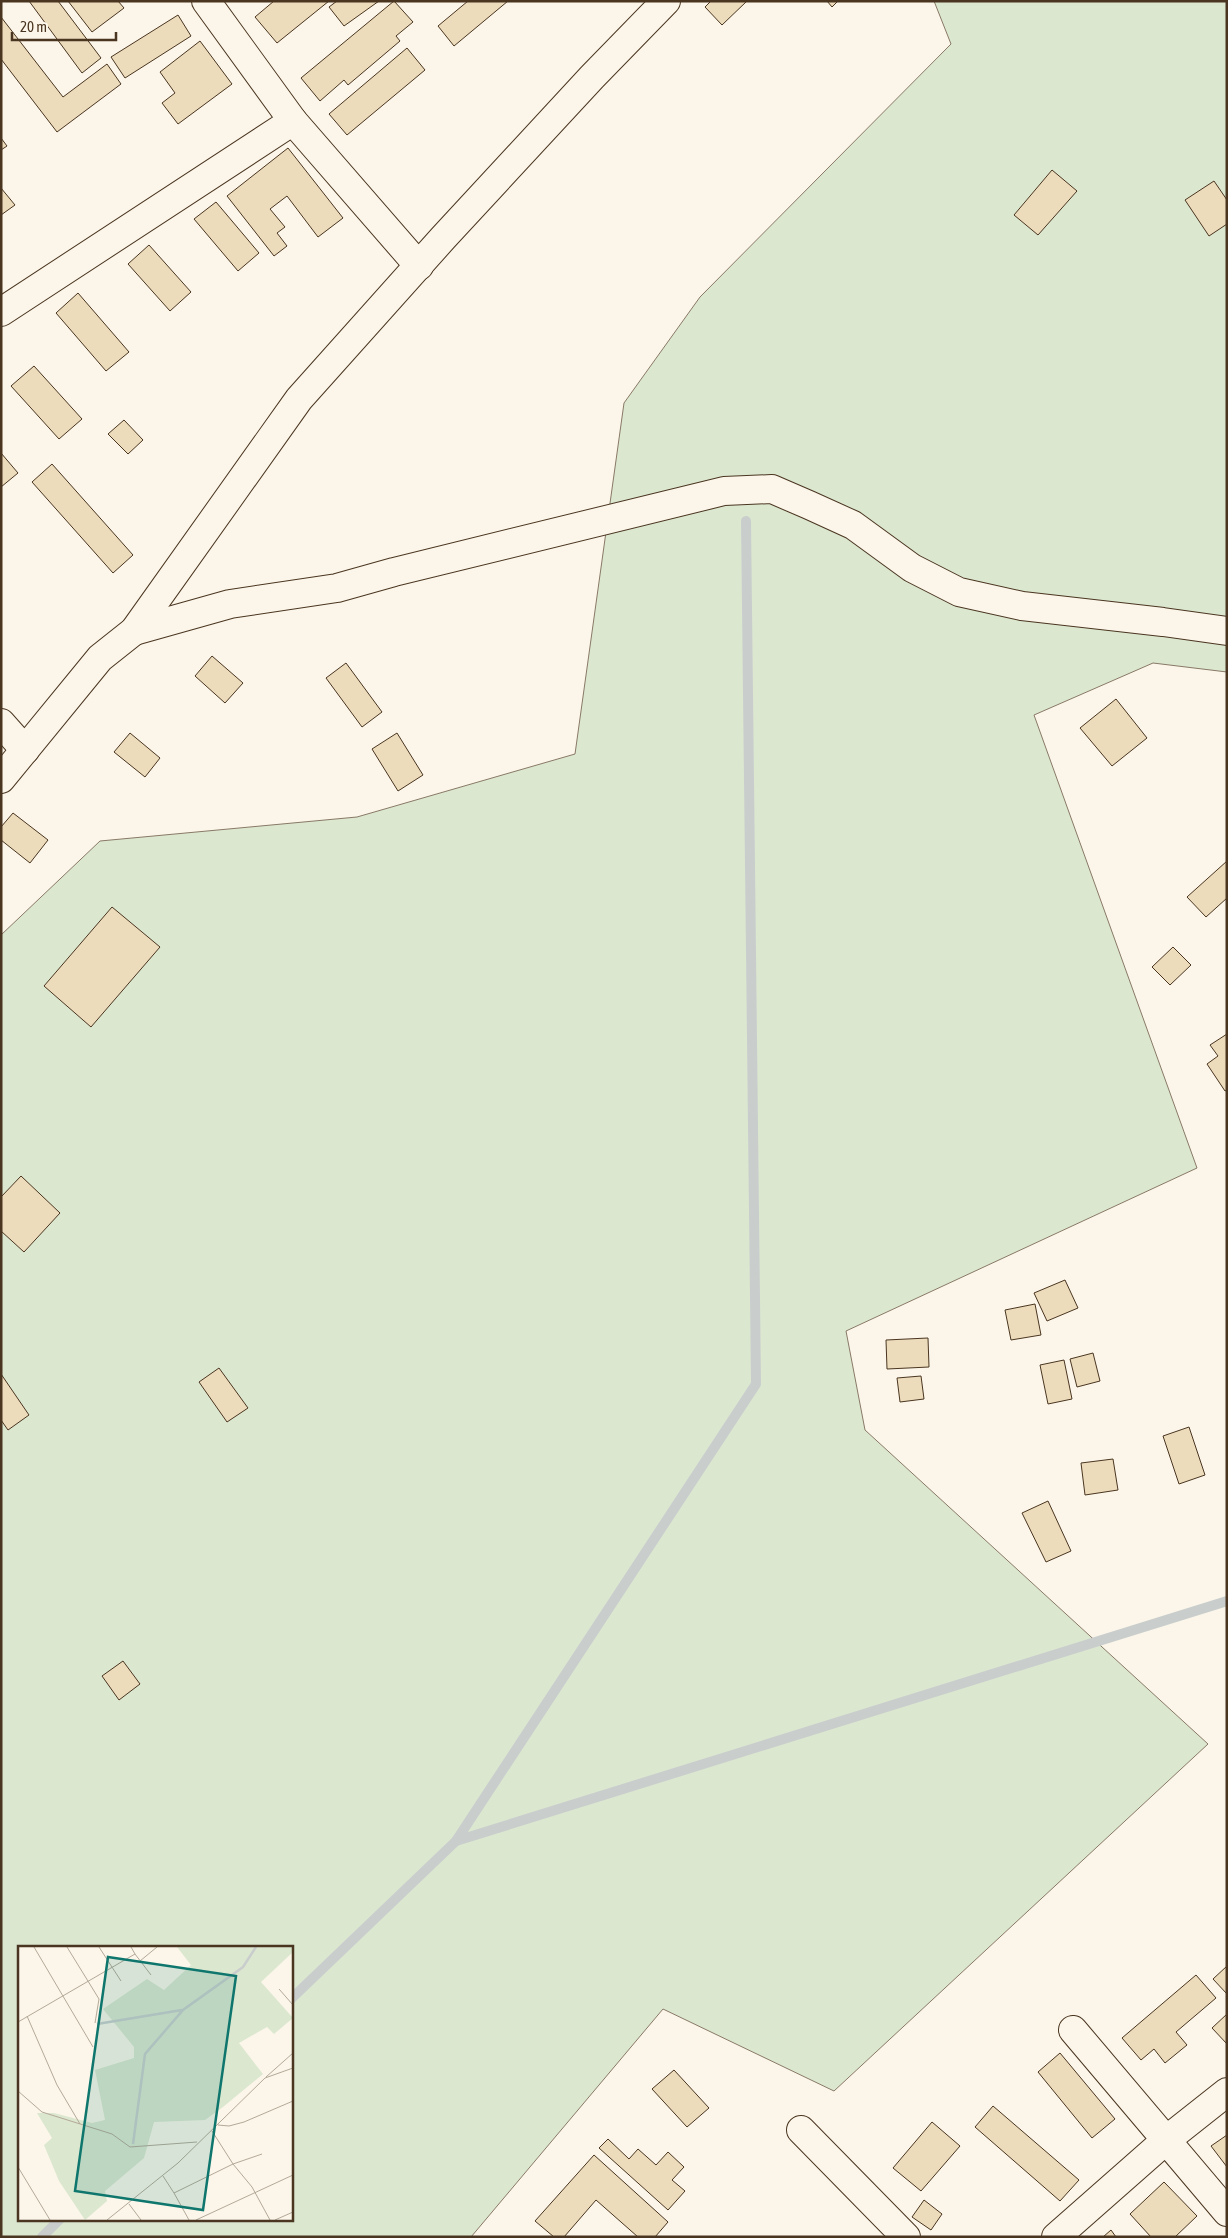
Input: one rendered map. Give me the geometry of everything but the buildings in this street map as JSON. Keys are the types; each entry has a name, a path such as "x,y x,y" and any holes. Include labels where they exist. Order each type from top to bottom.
{"street":[{"path":"206,1 293,121 419,266"},
{"path":"1,779 100,658 134,631 299,399 592,77 666,1"},
{"path":"1,312 293,121"},
{"path":"134,631 230,604 337,588 394,572 724,491 772,489 852,525 912,568 959,592 1022,606 1227,631"},
{"path":"1,723 25,750"},
{"path":"1073,2030 1227,2212"},
{"path":"1056,2237 1166,2141 1227,2092"},
{"path":"801,2130 906,2237"}],"green space":[{"path":"934,1 1227,1 1227,672 1153,663 1034,715 1197,1168 846,1331 865,1430 1208,1744 834,2091 663,2009 471,2237 1,2237 1,935 100,841 357,817 575,754 624,403 700,297 951,44"}],"waterway":[{"path":"292,1998 456,1841 756,1384 746,521"},
{"path":"456,1841 1227,1601"},
{"path":"42,2237 59,2220"}]}
